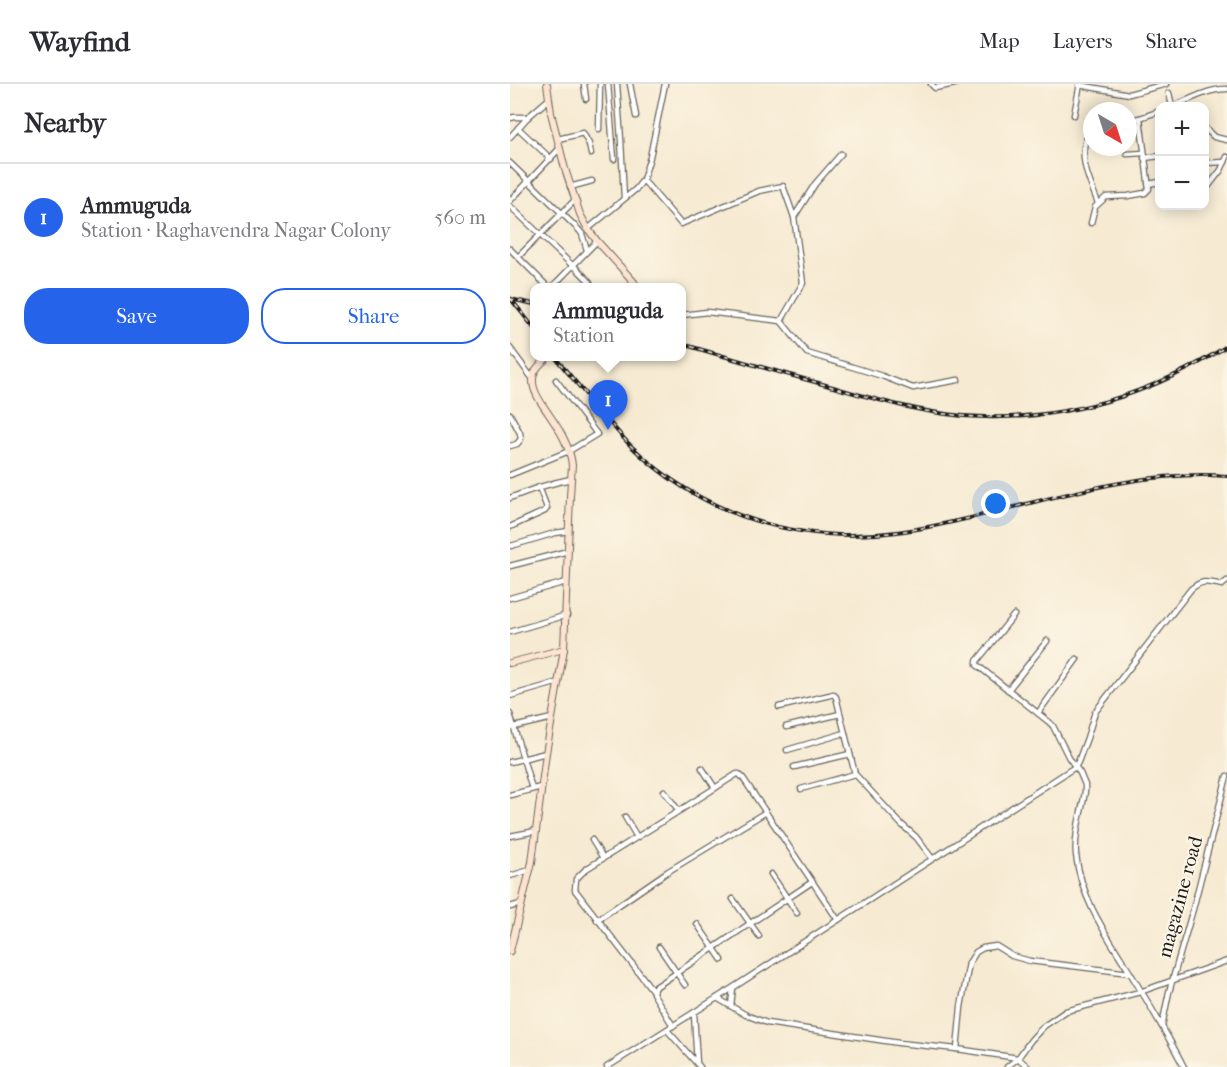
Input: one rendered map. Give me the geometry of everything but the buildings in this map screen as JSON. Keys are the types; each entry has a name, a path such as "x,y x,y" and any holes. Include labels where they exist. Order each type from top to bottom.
{"street":[{"path":"547,84 570,187 580,214 597,241 634,283"},
{"path":"584,84 586,99"},
{"path":"599,129 600,84"},
{"path":"608,84 614,159"},
{"path":"617,84 624,199"},
{"path":"630,84 636,116"},
{"path":"588,229 636,189 643,180 665,84"},
{"path":"932,84 935,88 955,84"},
{"path":"1112,91 1113,84"},
{"path":"1074,115 1080,85 1134,94 1166,84"},
{"path":"1188,102 1201,95 1222,88 1227,89"},
{"path":"1169,93 1171,102"},
{"path":"510,137 549,99"},
{"path":"1137,118 1155,112"},
{"path":"510,118 528,117"},
{"path":"1091,223 1098,203 1109,196 1128,196 1145,193 1149,189 1140,117"},
{"path":"518,128 551,159"},
{"path":"1209,132 1217,139 1227,140"},
{"path":"558,139 583,133 591,154"},
{"path":"613,141 621,140"},
{"path":"510,201 561,148"},
{"path":"794,217 815,184 841,154"},
{"path":"1137,155 1155,156"},
{"path":"1084,156 1085,167 1098,203"},
{"path":"1209,162 1226,159"},
{"path":"1209,186 1226,159"},
{"path":"510,163 582,234 587,250"},
{"path":"643,180 681,224 759,191 783,186 794,217 802,283 781,321"},
{"path":"570,187 592,181"},
{"path":"1148,184 1155,183"},
{"path":"519,257 575,200"},
{"path":"510,206 590,283"},
{"path":"555,283 597,241"},
{"path":"510,249 545,283"},
{"path":"686,314 707,312 781,321 807,353 913,388 958,380"},
{"path":"510,349 532,378 540,400 559,429 569,451 572,465 564,649 546,753 530,870 510,951"},
{"path":"532,378 544,361"},
{"path":"510,475 569,451 597,434 556,380"},
{"path":"510,414 521,439 510,446"},
{"path":"510,498 539,487 571,479"},
{"path":"510,527 547,508 539,487"},
{"path":"511,546 569,531"},
{"path":"510,566 568,550"},
{"path":"510,598 566,582"},
{"path":"607,1067 668,1030 1074,766 1078,762 1095,712 1191,589 1202,582 1222,585 1227,582"},
{"path":"510,632 567,615"},
{"path":"1014,615 977,661 977,665 1053,726 1080,773 1085,785 1077,830 1076,852 1081,882 1093,911 1184,1067"},
{"path":"1008,690 1047,641"},
{"path":"510,663 564,649"},
{"path":"1038,713 1077,659"},
{"path":"510,696 559,682"},
{"path":"779,707 833,694 836,697 855,774 916,837 932,858"},
{"path":"510,714 512,728 532,789"},
{"path":"786,726 840,714"},
{"path":"512,728 552,718"},
{"path":"787,750 845,733"},
{"path":"510,762 546,753"},
{"path":"794,767 850,754"},
{"path":"702,768 715,788"},
{"path":"673,1026 653,991 575,890 576,879 603,858 739,774 838,920"},
{"path":"801,789 855,774"},
{"name":"magazine road","path":"1162,1026 1227,776"},
{"path":"510,795 541,787"},
{"path":"664,791 679,812"},
{"path":"597,920 667,872 766,812"},
{"path":"625,817 637,837"},
{"path":"510,836 536,831"},
{"path":"592,840 603,858"},
{"path":"510,876 530,870"},
{"path":"771,874 797,913"},
{"path":"653,991 654,988 812,882"},
{"path":"733,898 759,936"},
{"path":"510,907 521,904"},
{"path":"697,924 722,960"},
{"path":"957,1049 967,966 976,952 983,948 996,946 1012,956 1030,961 1130,973"},
{"path":"659,947 685,985"},
{"path":"1007,1067 1018,1058 1044,1026 1065,1011 1140,992 1227,961"},
{"path":"731,1006 733,988"},
{"path":"717,998 767,1023 1018,1058 1028,1067"},
{"path":"694,1013 698,1064"},
{"path":"668,1030 698,1064"},
{"path":"690,1067 698,1064"}],"railway":[{"path":"510,298 530,323"},
{"path":"510,299 530,303"},
{"path":"686,345 911,408 963,416 998,417 1033,415 1101,403 1165,379 1227,346"},
{"path":"558,361 622,437 659,470 689,491 721,507 754,520 788,529 824,534 860,535 897,532 1128,482 1177,476 1227,476"}],"place":[{"name":"Ammuguda","path":"608,430"}]}
